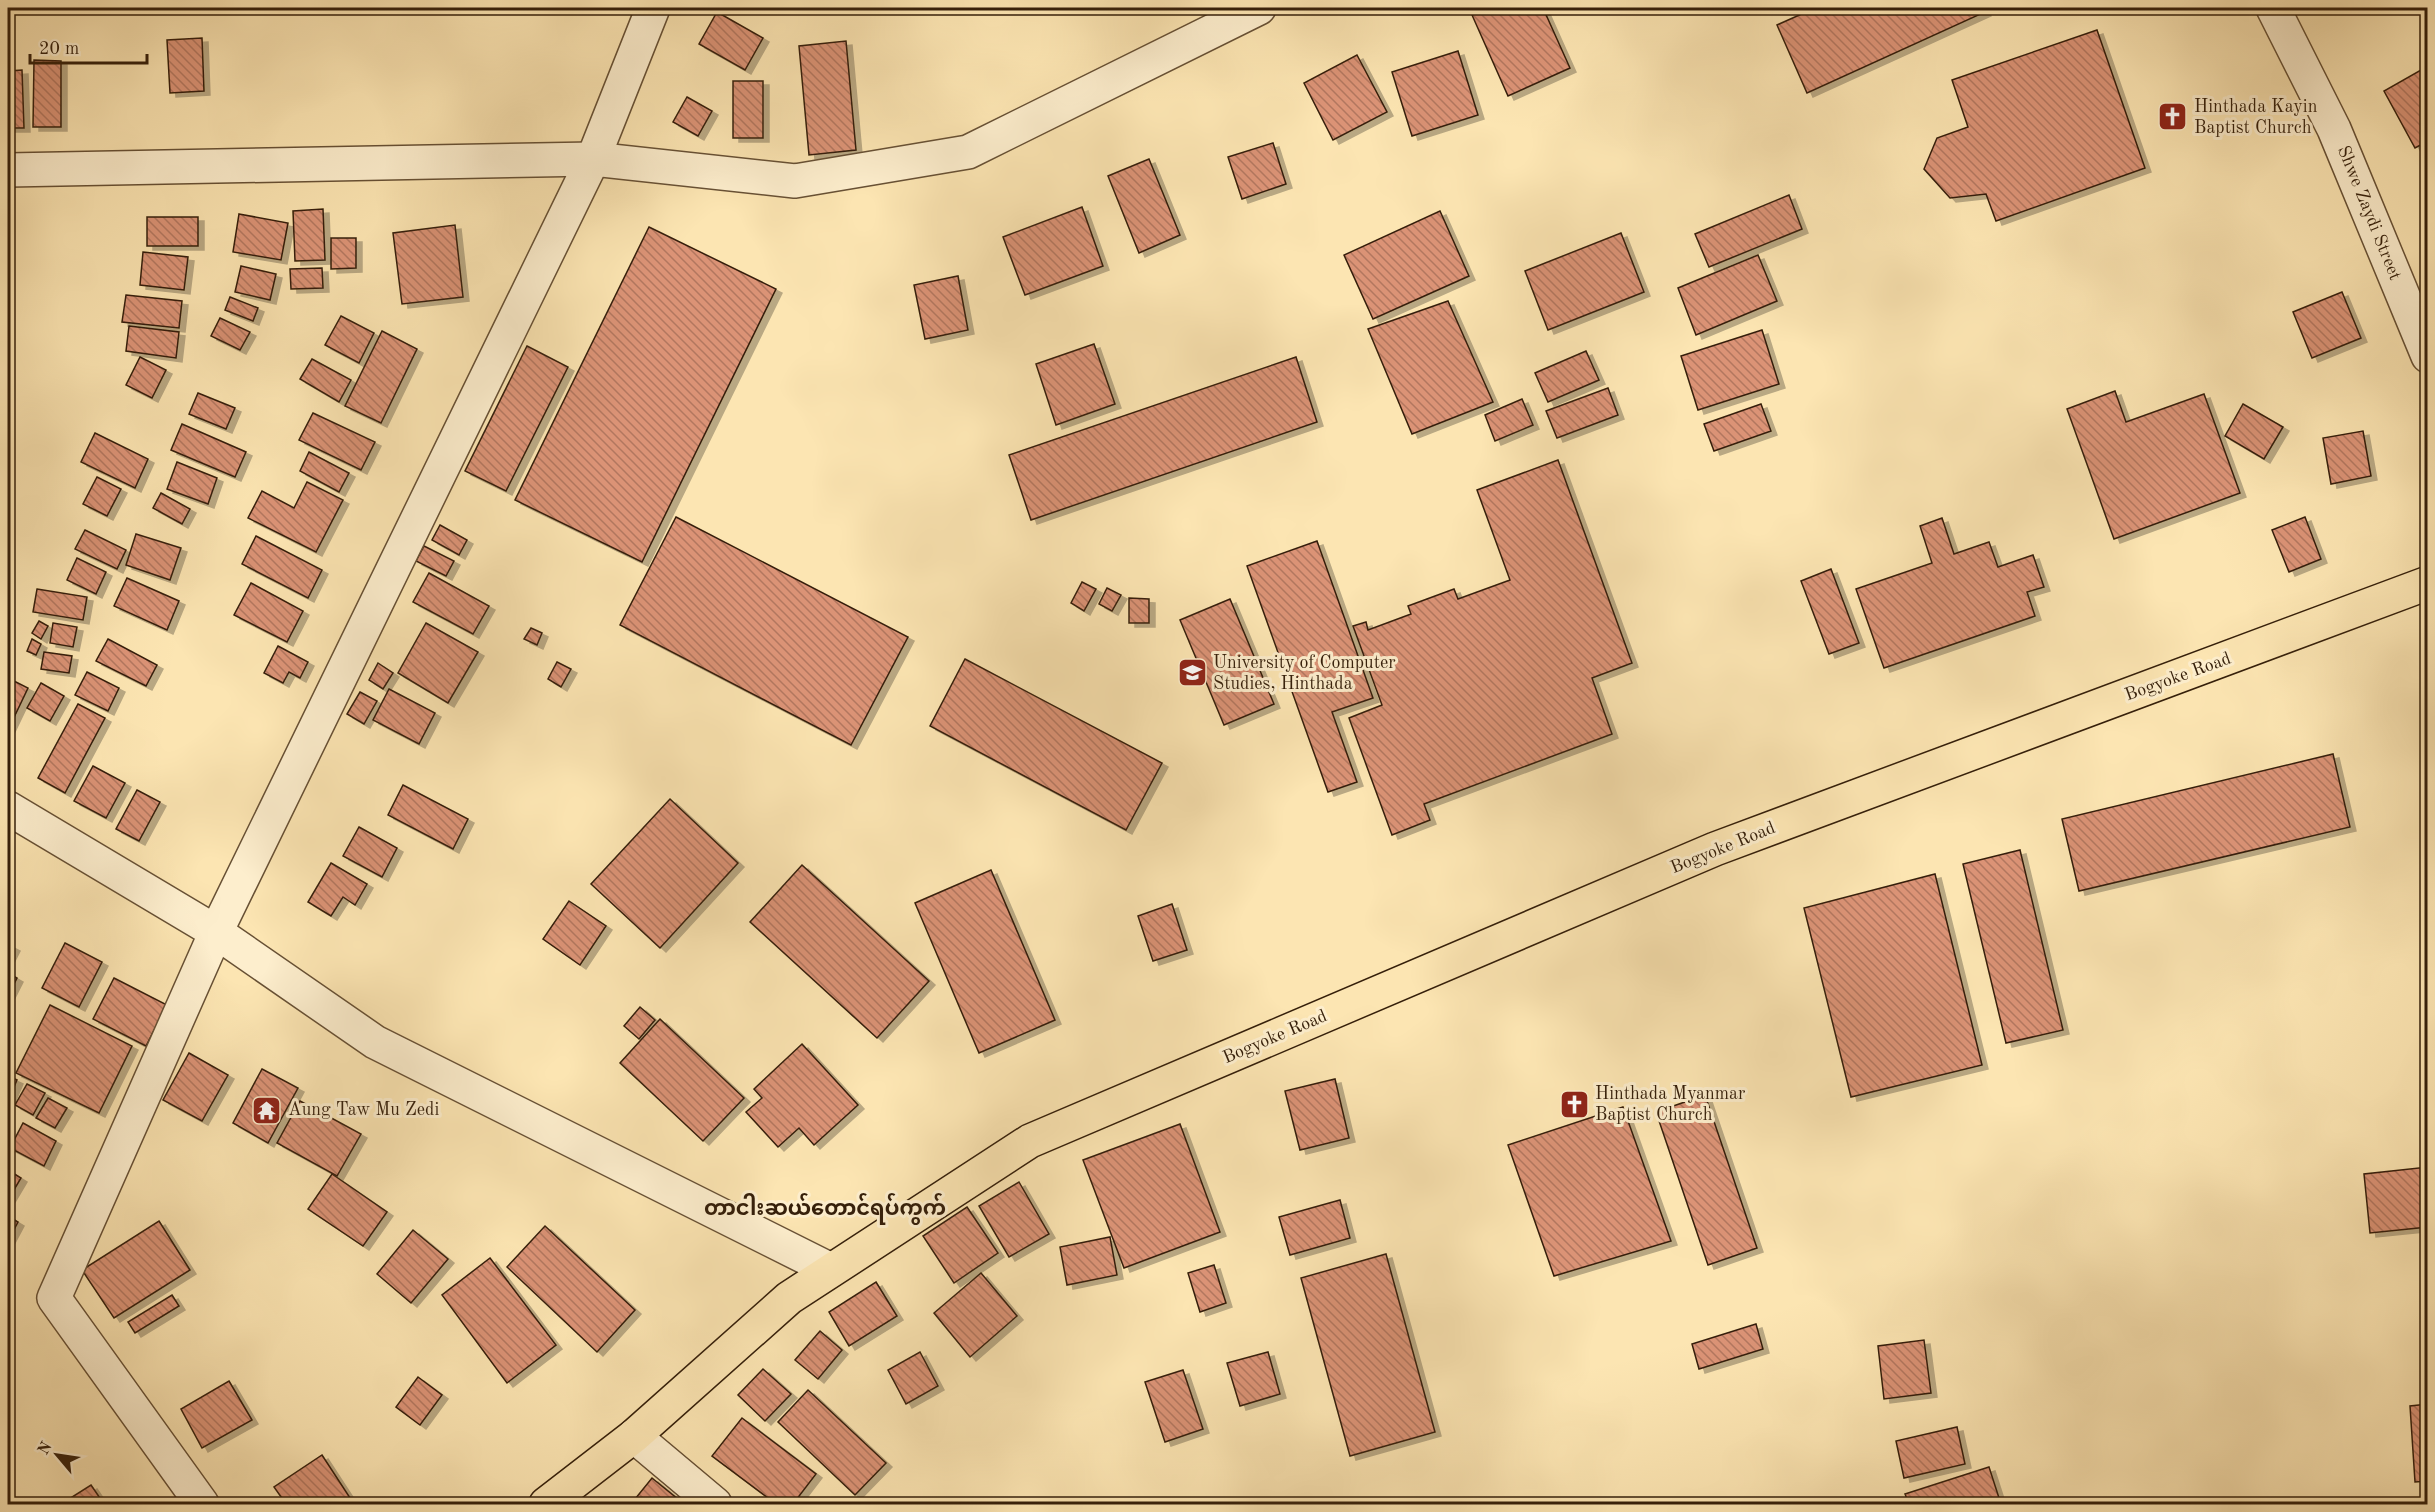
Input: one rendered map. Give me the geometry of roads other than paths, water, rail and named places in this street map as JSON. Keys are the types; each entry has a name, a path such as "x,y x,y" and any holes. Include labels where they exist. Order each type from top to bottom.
{"main road":[{"name":"Bogyoke Road","path":"546,1504 634,1436 789,1298 1030,1141 1715,849 2427,584"}],"street":[{"path":"202,1504 54,1298 216,932 593,159 653,8"},
{"path":"8,170 593,159 795,181 968,152 1259,8"},
{"name":"Shwe Zaydi Street","path":"2273,8 2334,129 2427,356"},
{"path":"8,808 216,932 375,1042 831,1270"},
{"path":"634,1436 715,1504"}],"place":[{"name":"Hinthada Kayin Baptist Church","path":"2173,117"},
{"name":"University of Computer Studies, Hinthada","path":"1192,673"},
{"name":"Hinthada Myanmar Baptist Church","path":"1574,1104"},
{"name":"Aung Taw Mu Zedi","path":"267,1110"}],"district":[{"name":"တာငါးဆယ်တောင်ရပ်ကွက်","path":"825,1209"}]}
